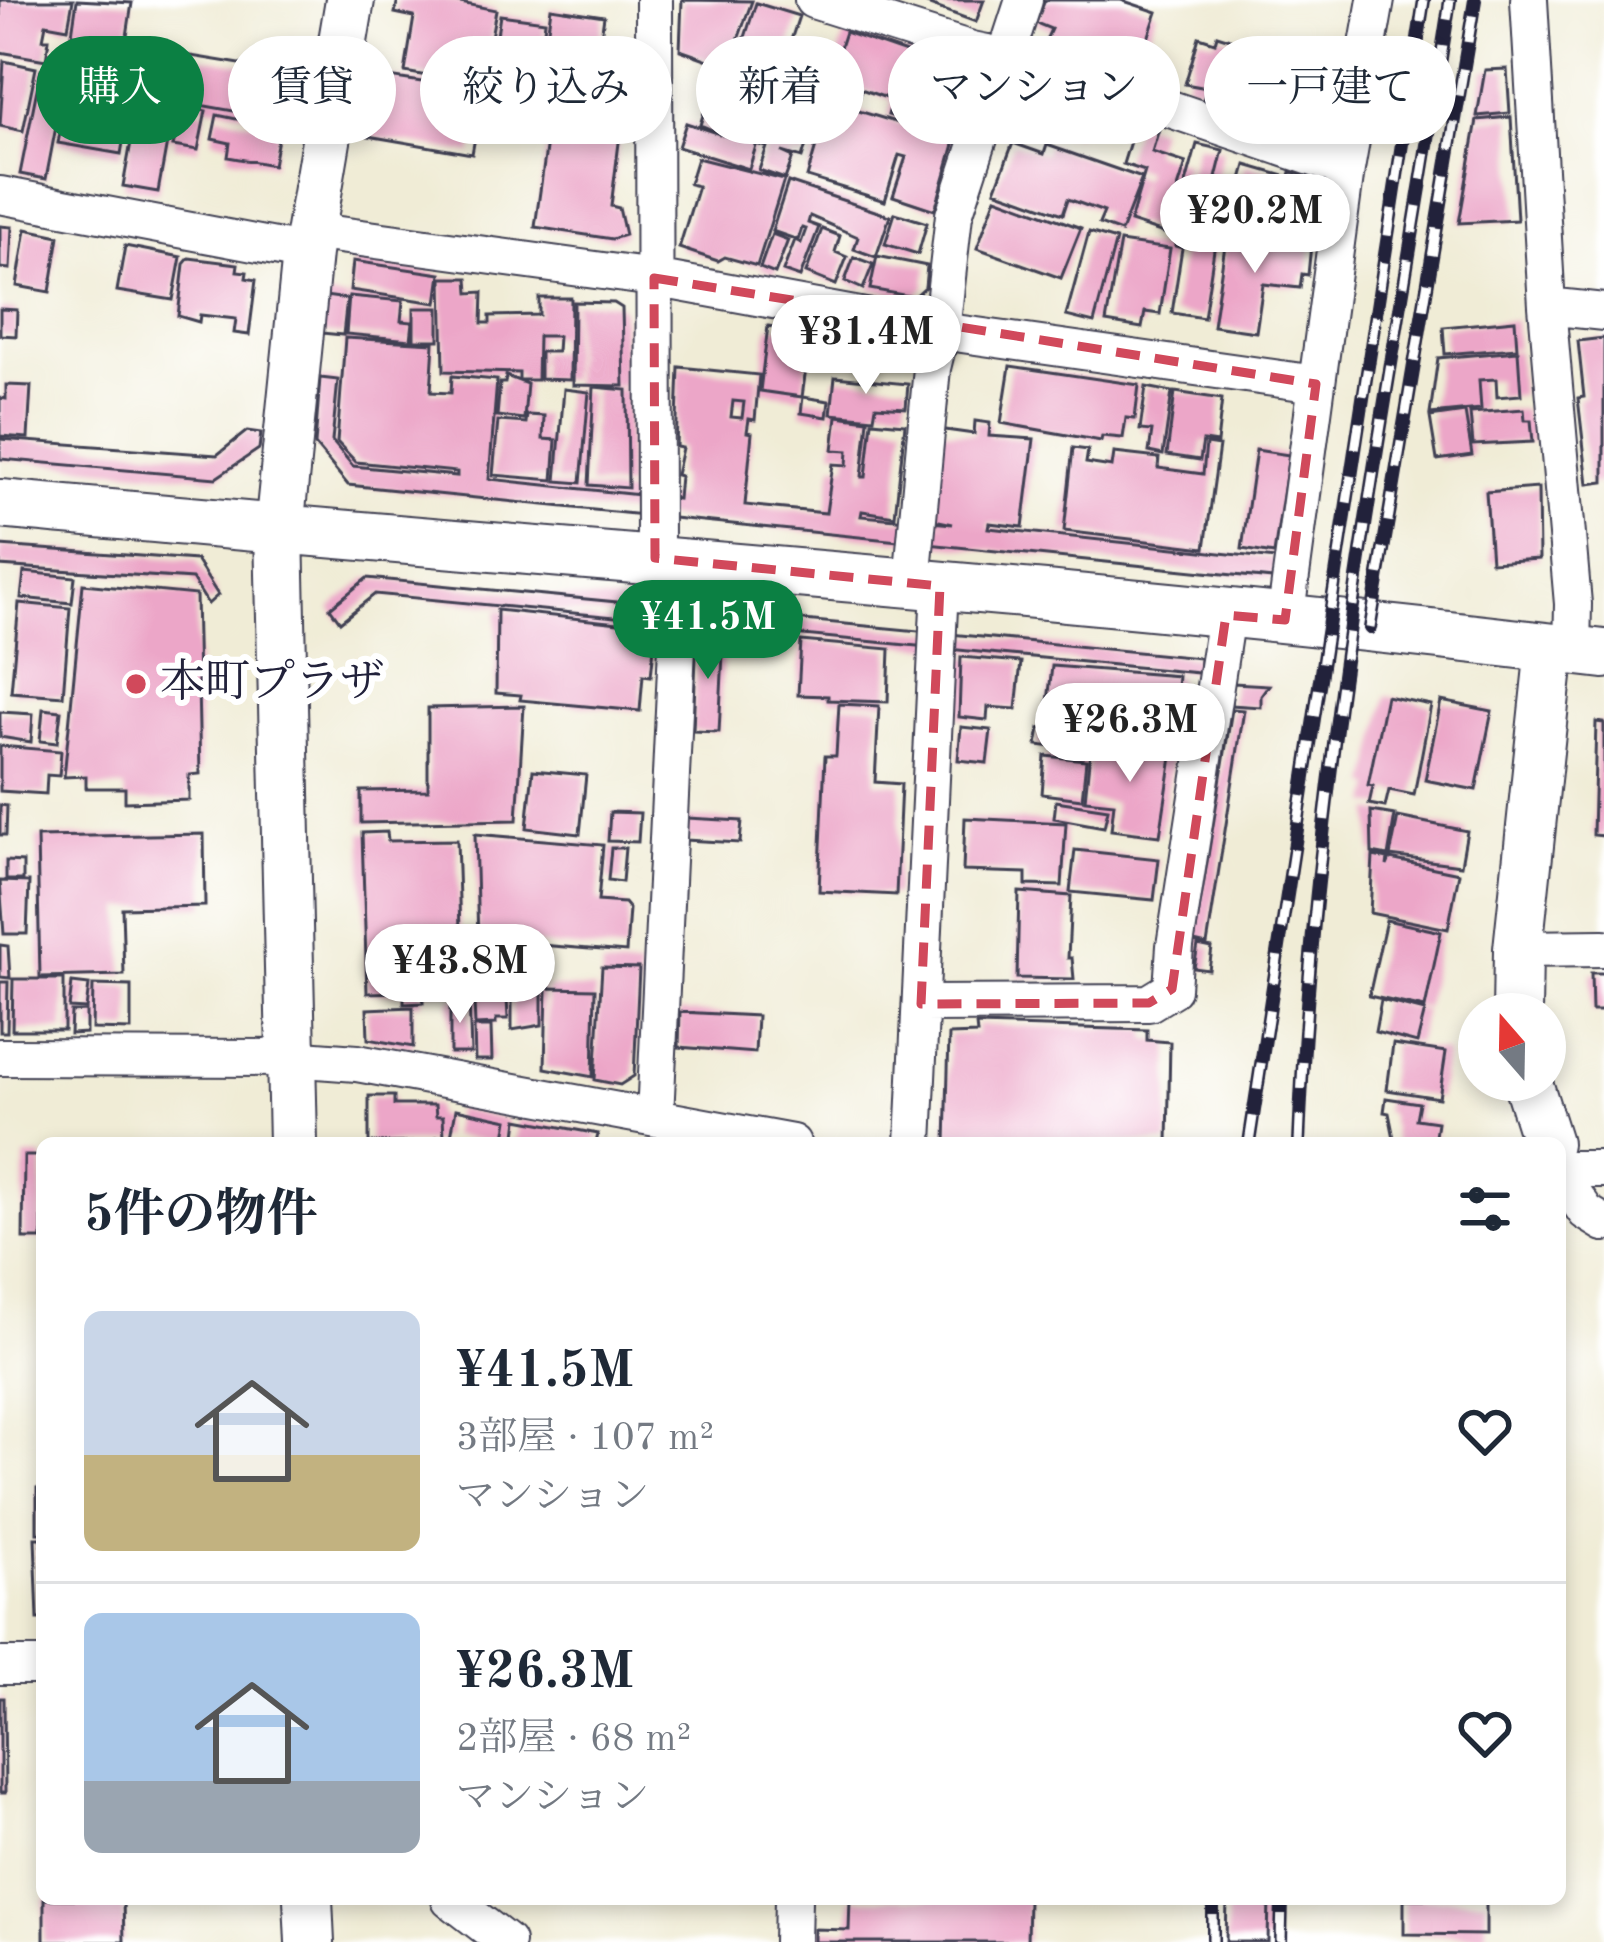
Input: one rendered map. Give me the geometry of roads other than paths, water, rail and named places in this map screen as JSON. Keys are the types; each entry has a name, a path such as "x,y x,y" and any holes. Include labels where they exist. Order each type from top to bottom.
{"street":[{"path":"292,1137 279,530 308,242 350,0"},
{"path":"654,0 654,278 668,559 655,1117"},
{"path":"813,0 927,36"},
{"path":"1012,36 1024,0"},
{"path":"1285,620 1346,169 1376,0"},
{"path":"1517,993 1518,949 1581,630 1547,306 1528,0"},
{"path":"1180,112 1346,169"},
{"path":"914,1137 921,1004 932,368 954,215 977,144"},
{"path":"0,195 308,242 654,278 940,331 1316,384"},
{"path":"1547,306 1604,313"},
{"path":"0,504 668,559 1285,620 1581,630"},
{"path":"921,1004 1149,1003 1172,989 1226,614"},
{"path":"1518,949 1604,948"},
{"path":"0,1057 290,1058 357,1063 760,1137"},
{"path":"1532,1101 1544,1137"},
{"path":"1566,1171 1604,1169"},
{"path":"1566,1180 1586,1212 1604,1223"},
{"path":"0,1666 36,1666"},
{"path":"308,1905 310,1942"},
{"path":"458,1905 506,1942"},
{"path":"792,1942 793,1905"}],"railway":[{"path":"1250,1137 1424,0"},
{"path":"1299,1137 1307,999 1338,712 1450,0"},
{"path":"1370,628 1475,0"},
{"path":"1213,1905 1213,1942"},
{"path":"1281,1942 1282,1905"}],"place":[{"name":"本町プラザ","path":"136,684"}]}
